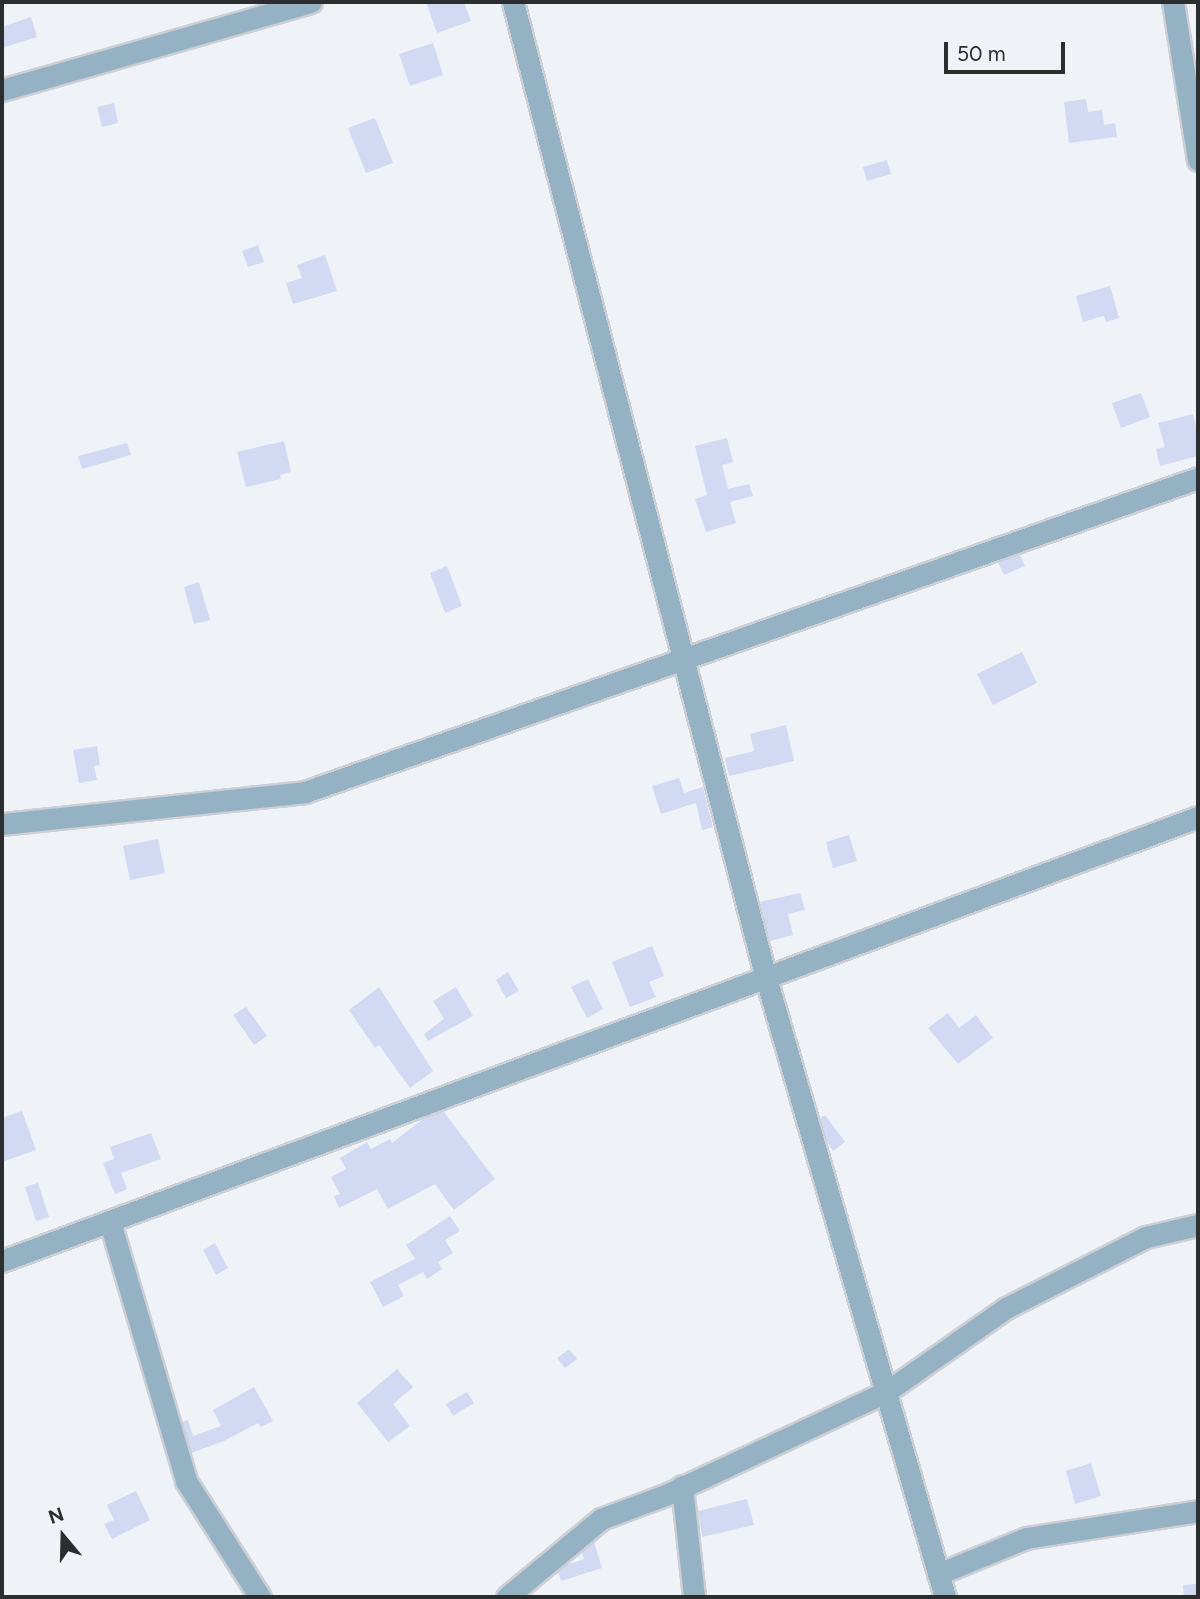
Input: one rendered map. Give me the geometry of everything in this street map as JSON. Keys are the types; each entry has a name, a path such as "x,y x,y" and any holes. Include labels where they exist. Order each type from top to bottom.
{"street":[{"path":"2,90 311,2"},
{"path":"513,2 766,978 945,1597"},
{"path":"1173,2 1198,160"},
{"path":"2,824 305,792 1198,478"},
{"path":"2,1261 1198,817"},
{"path":"110,1222 186,1481 260,1597"},
{"path":"507,1597 601,1519 682,1486 886,1392 1006,1308 1146,1237 1198,1225"},
{"path":"682,1486 694,1597"},
{"path":"939,1574 1026,1538 1198,1511"}],"building":[{"path":"426,2 464,2 471,21 437,33"},
{"path":"31,17 37,37 2,48 2,27"},
{"path":"433,43 443,75 410,86 399,54"},
{"path":"1086,99 1088,112 1102,110 1104,125 1115,123 1117,137 1069,143 1064,102"},
{"path":"114,103 118,123 102,127 97,107"},
{"path":"375,118 393,163 366,173 348,128"},
{"path":"887,160 891,174 867,181 863,167"},
{"path":"258,245 264,262 248,267 242,251"},
{"path":"325,255 337,291 293,304 286,283 302,278 297,265"},
{"path":"1110,286 1119,318 1106,322 1104,316 1083,322 1076,296"},
{"path":"1141,393 1150,417 1121,428 1112,403"},
{"path":"1193,414 1198,435 1198,456 1160,466 1156,449 1165,447 1158,423"},
{"path":"727,438 733,462 722,465 728,489 749,484 753,496 730,502 736,523 706,532 695,499 707,495 695,446"},
{"path":"284,441 291,472 280,475 281,479 246,487 237,452"},
{"path":"127,443 131,455 82,469 78,456"},
{"path":"1020,555 1025,566 1004,575 998,562"},
{"path":"447,566 462,606 445,613 430,573"},
{"path":"199,582 210,620 194,624 184,587"},
{"path":"1022,652 1037,683 993,705 977,674"},
{"path":"786,725 794,761 729,776 725,758 754,751 750,734"},
{"path":"97,746 100,765 94,766 97,780 79,783 73,750"},
{"path":"679,778 684,793 703,787 713,827 702,830 696,803 661,814 652,786"},
{"path":"849,835 857,861 833,868 826,842"},
{"path":"158,839 165,873 130,880 123,846"},
{"path":"800,893 805,910 788,914 793,935 770,941 760,902"},
{"path":"652,946 664,976 649,982 656,997 630,1007 612,962"},
{"path":"508,972 519,991 506,998 496,980"},
{"path":"588,979 603,1009 587,1018 571,987"},
{"path":"379,987 433,1071 410,1088 379,1045 375,1048 349,1010"},
{"path":"456,987 473,1016 428,1041 424,1034 444,1019 433,1001"},
{"path":"246,1007 267,1036 254,1045 233,1015"},
{"path":"948,1013 959,1028 976,1015 993,1038 958,1064 928,1028"},
{"path":"22,1111 36,1150 2,1162 2,1118"},
{"path":"443,1111 495,1179 454,1210 435,1184 388,1209 377,1189 339,1208 334,1196 340,1194 331,1177 346,1169 340,1158 367,1142 371,1149 390,1139 392,1143 423,1119"},
{"path":"825,1115 845,1142 833,1151 827,1142 820,1118"},
{"path":"151,1133 161,1159 121,1173 127,1189 115,1194 103,1163 114,1159 110,1147"},
{"path":"38,1183 49,1217 36,1221 25,1187"},
{"path":"450,1216 460,1231 445,1240 453,1253 438,1262 442,1269 427,1279 423,1272 398,1285 404,1296 383,1307 370,1282 415,1259 406,1245"},
{"path":"215,1243 228,1268 216,1275 203,1250"},
{"path":"569,1349 577,1359 565,1368 557,1358"},
{"path":"397,1369 413,1387 393,1404 410,1426 388,1442 357,1403"},
{"path":"254,1387 273,1421 261,1427 258,1423 224,1441 191,1453 182,1422 188,1420 193,1436 221,1426 213,1410"},
{"path":"467,1392 474,1403 453,1416 446,1404"},
{"path":"1091,1463 1101,1496 1075,1504 1066,1471"},
{"path":"136,1491 150,1520 112,1539 104,1524 114,1520 107,1505"},
{"path":"747,1499 754,1525 702,1537 698,1511"},
{"path":"594,1542 602,1568 561,1581 558,1572 566,1565 584,1559 582,1552"},
{"path":"1196,1584 1197,1597 1184,1597 1183,1585"}]}
